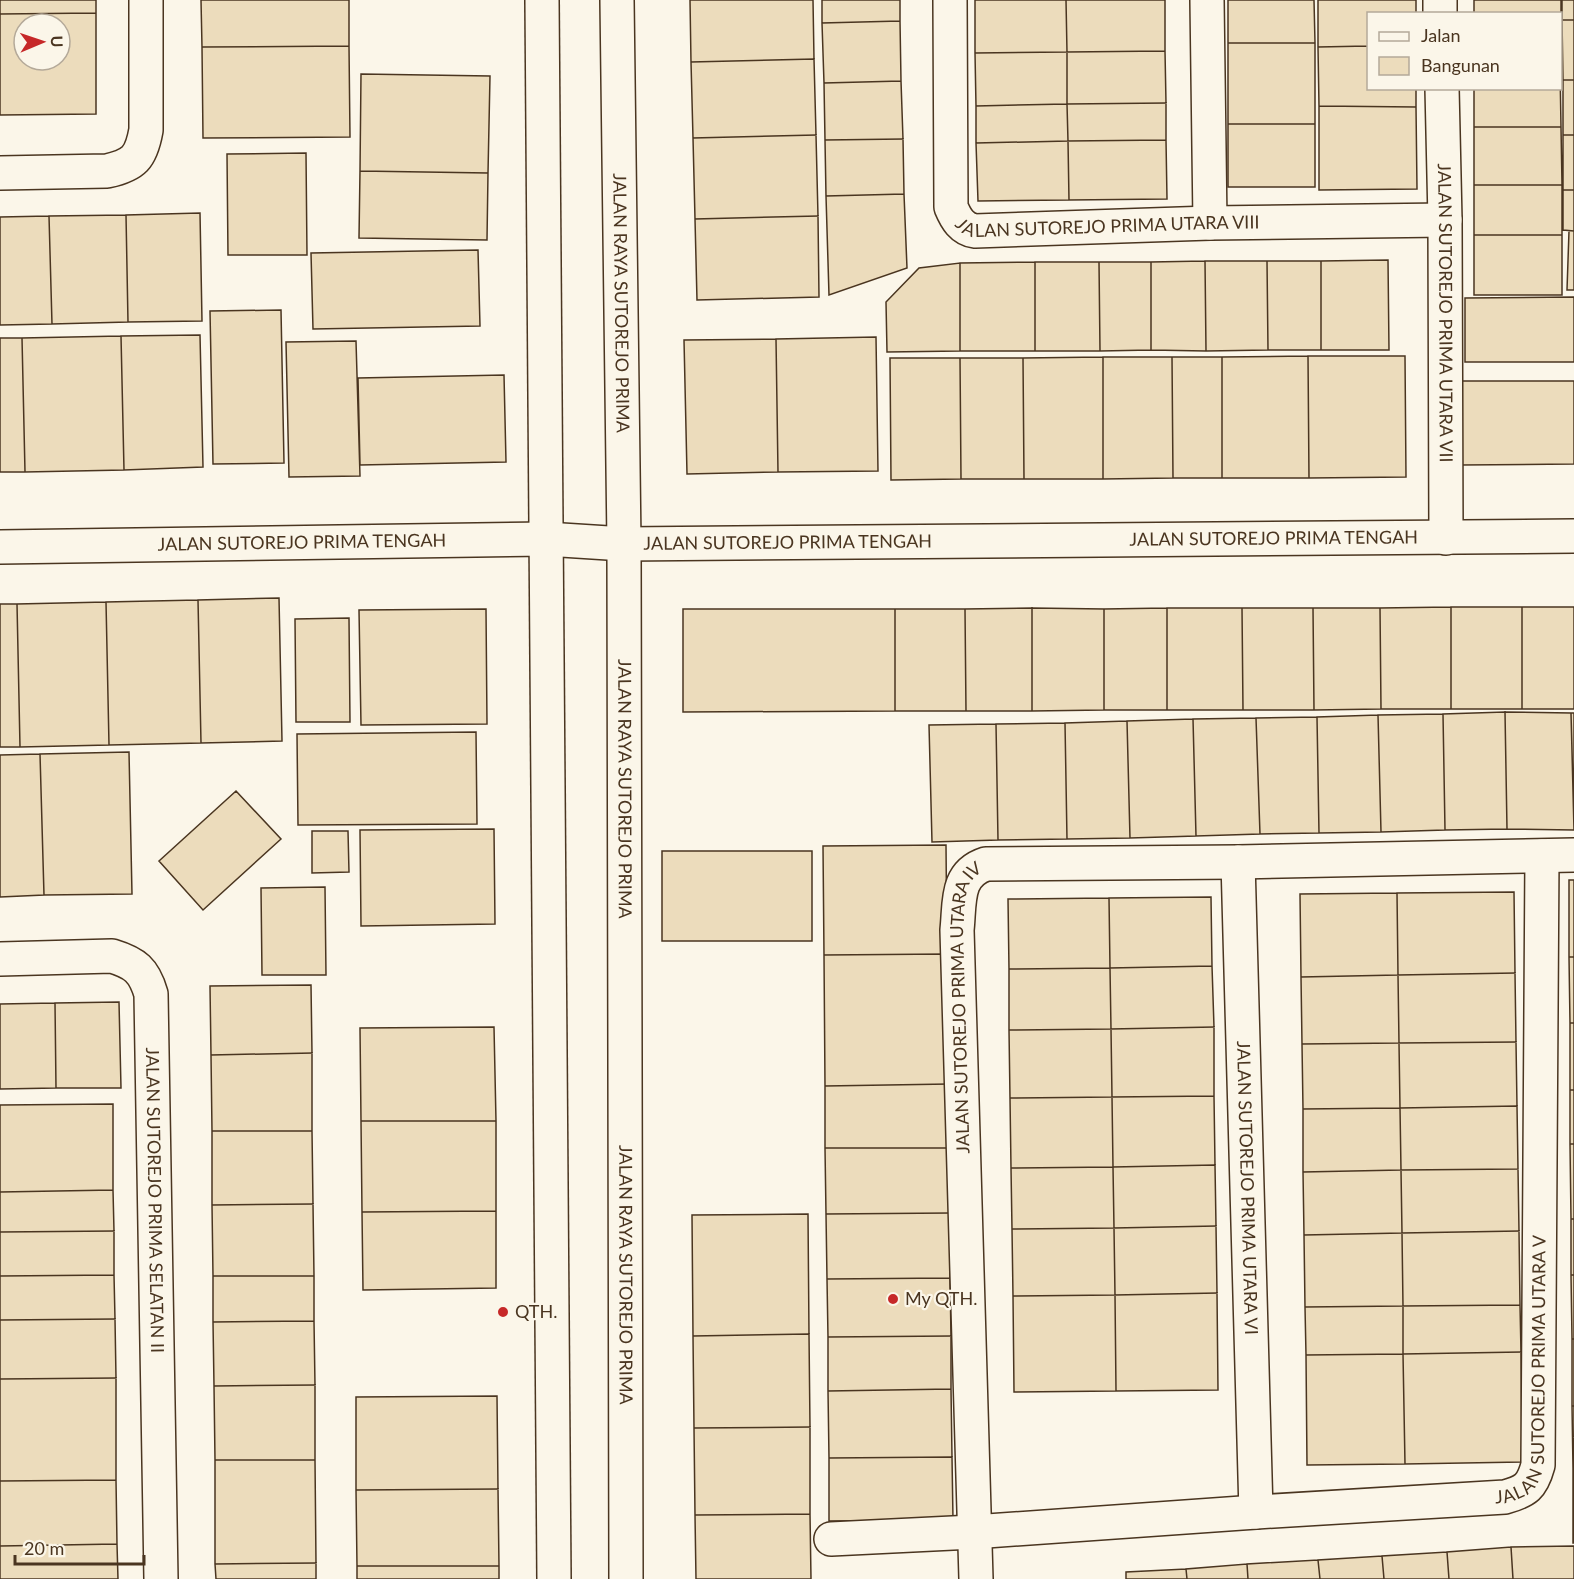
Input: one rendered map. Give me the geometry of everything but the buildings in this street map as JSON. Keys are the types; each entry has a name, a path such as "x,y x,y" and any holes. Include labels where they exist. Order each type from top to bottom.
{"street":[{"path":"0,173 107,171 123,167 134,160 144,143 146,130 146,0"},
{"path":"542,0 554,1579"},
{"name":"JALAN RAYA SUTOREJO PRIMA","path":"617,0 624,544 626,1579"},
{"name":"JALAN SUTOREJO PRIMA UTARA VIII","path":"950,0 951,207 959,223 968,230 1210,223 1445,220"},
{"path":"1207,0 1210,223"},
{"name":"JALAN SUTOREJO PRIMA UTARA VII","path":"1442,90 1445,220 1446,538"},
{"name":"JALAN SUTOREJO PRIMA TENGAH","path":"0,547 546,539 624,544 1574,536"},
{"name":"JALAN SUTOREJO PRIMA UTARA IV","path":"976,1579 957,930 961,888 970,873 986,864 1238,862 1558,855"},
{"name":"JALAN SUTOREJO PRIMA UTARA V","path":"831,1539 974,1532 1505,1497 1520,1493 1528,1487 1534,1479 1538,1466 1558,855"},
{"name":"JALAN SUTOREJO PRIMA UTARA VI","path":"1238,862 1256,1512"},
{"name":"JALAN SUTOREJO PRIMA SELATAN II","path":"0,959 112,956 135,965 147,981 151,994 161,1579"}],"place":[{"name":"My QTH.","path":"893,1299"},
{"name":"QTH.","path":"503,1312"}]}
